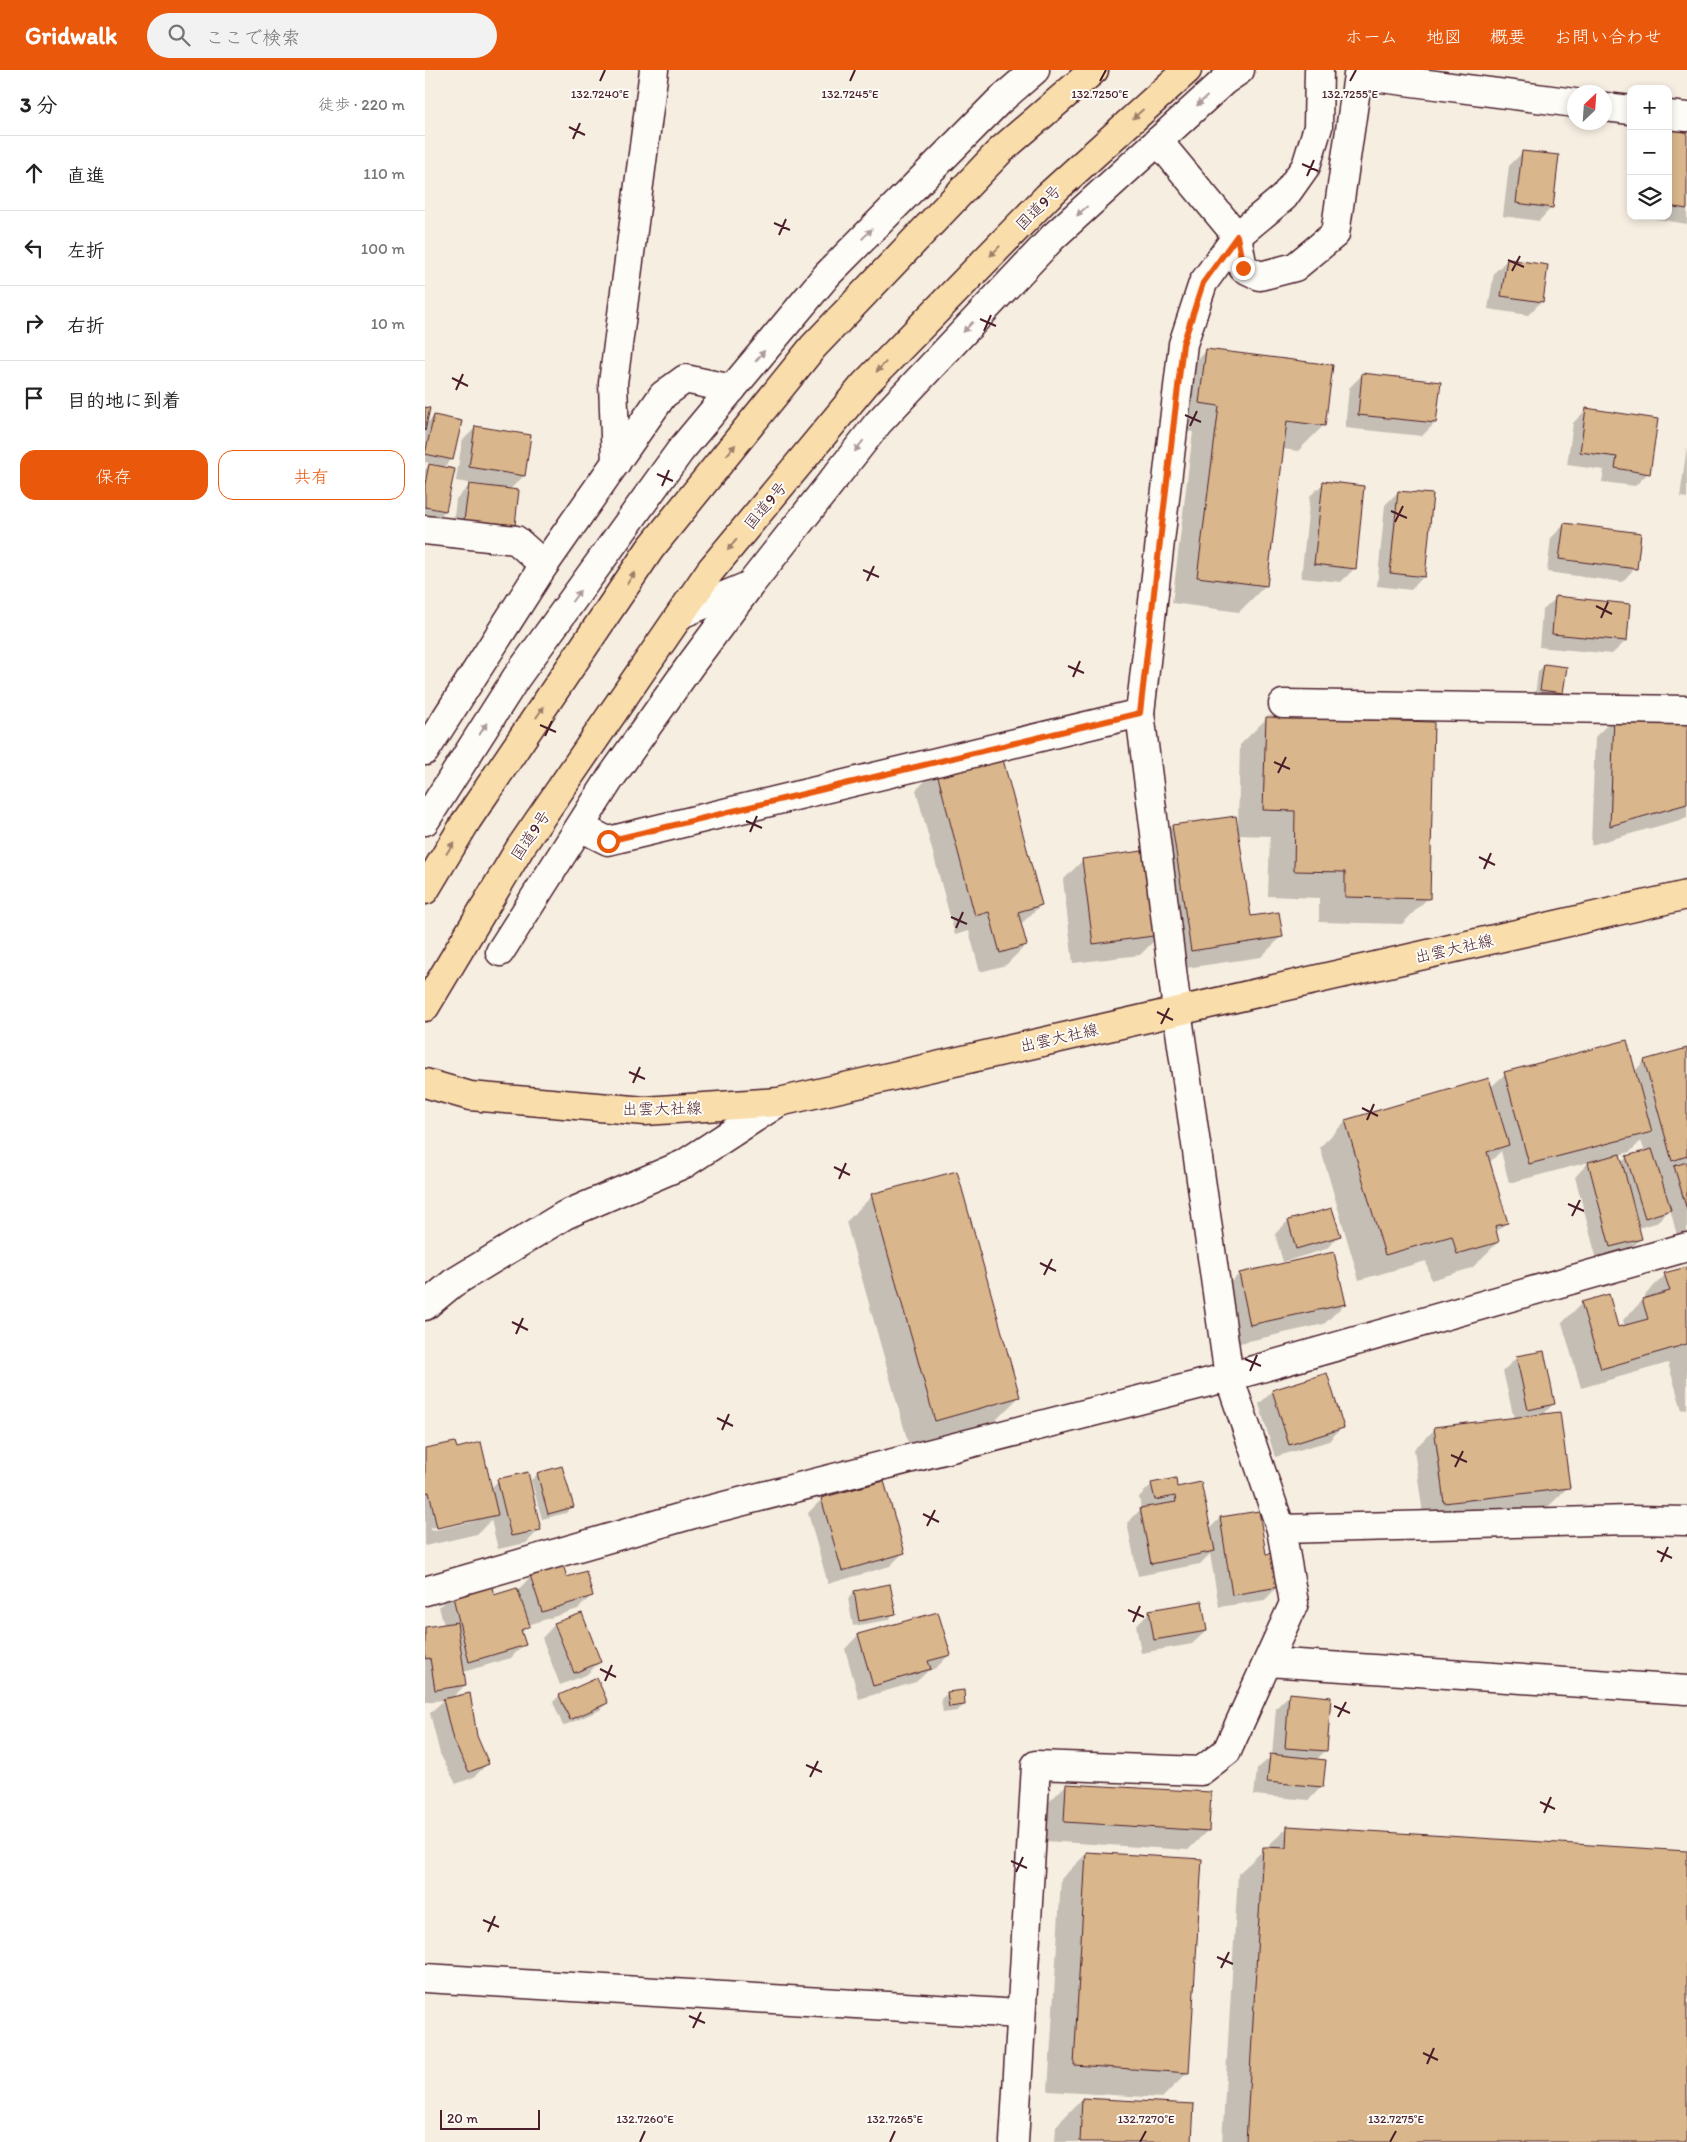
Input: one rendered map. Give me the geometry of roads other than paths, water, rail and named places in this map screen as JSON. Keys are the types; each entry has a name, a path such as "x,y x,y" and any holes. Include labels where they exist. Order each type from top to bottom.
{"main road":[{"path":"425,890 467,820 651,549 813,347 1000,150 1093,70"},
{"name":"国道9号","path":"425,1007 520,848 710,571 865,384 1048,196 1187,70"},
{"name":"出雲大社線","path":"425,1083 471,1096 645,1112 779,1102 1687,895"}],"street":[{"path":"615,463 613,383 654,70"},
{"path":"425,821 516,678 680,451 827,275 998,102 1035,70"},
{"path":"500,952 610,779 677,683 750,585 877,423 1053,237 1225,81 1240,70"},
{"path":"1014,2142 1036,1765 1201,1771 1227,1751 1294,1603 1281,1530 1229,1377 1177,1010 1140,713 1183,344 1203,283 1237,236 1285,197 1306,166 1318,127 1319,70"},
{"path":"1158,141 1237,236 1243,268 1260,276 1295,268 1335,234 1357,75 1567,102"},
{"path":"1612,108 1627,110"},
{"path":"1672,115 1687,117"},
{"path":"425,751 544,565 663,395 685,379 732,389"},
{"path":"425,530 516,540 544,565"},
{"path":"681,614 750,585"},
{"path":"1283,704 1687,710"},
{"path":"580,826 608,841 1140,713"},
{"path":"457,770 467,820"},
{"path":"425,1306 453,1283 565,1215 684,1164 779,1102"},
{"path":"425,1591 693,1514 1229,1377 1687,1247"},
{"path":"1281,1530 1630,1520 1687,1521"},
{"path":"1268,1662 1687,1690"},
{"path":"425,1978 1020,2014"}]}
